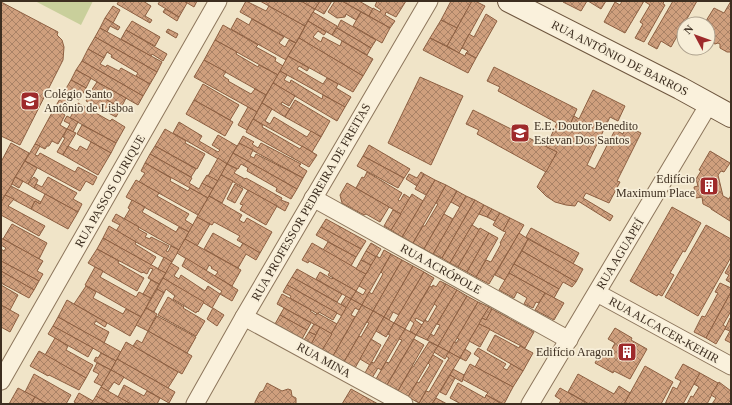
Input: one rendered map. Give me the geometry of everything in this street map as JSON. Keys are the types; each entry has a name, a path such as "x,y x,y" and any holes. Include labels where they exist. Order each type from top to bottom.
{"main road":[{"name":"RUA ANTÔNIO DE BARROS","path":"509,1 731,116"}],"street":[{"name":"RUA PASSOS OURIQUE","path":"1,381 218,1"},
{"name":"RUA PROFESSOR PEDREIRA DE FREITAS","path":"195,404 244,316 429,1"},
{"name":"RUA AGUAPEÍ","path":"530,404 709,104"},
{"name":"RUA ACRÓPOLE","path":"313,198 569,340"},
{"name":"RUA ALCACER-KEHIR","path":"597,293 731,366"},
{"name":"RUA MINA","path":"244,316 404,404"}],"green space":[{"path":"35,1 93,1 81,25"}],"building":[{"path":"119,1 143,1 151,6 145,16 152,20 150,23 117,4"},
{"path":"160,1 184,1 187,3 179,17 158,4"},
{"path":"184,1 197,1 194,7"},
{"path":"246,1 266,11 269,6 305,26 296,43 240,12"},
{"path":"260,1 301,1 315,9 305,26"},
{"path":"301,1 320,1 315,9"},
{"path":"320,1 332,1 324,14 315,9"},
{"path":"335,1 342,1 361,12 356,20 346,14 345,17 337,18 328,12"},
{"path":"342,1 359,1 373,9 369,16"},
{"path":"377,1 406,1 396,17 386,12 385,15 395,21 390,28 369,16 373,8 380,12 381,10 375,6"},
{"path":"451,1 472,1 457,28 441,20"},
{"path":"472,1 485,6 459,53 447,46"},
{"path":"587,1 581,11 563,2"},
{"path":"588,1 606,1 601,9"},
{"path":"622,1 644,1 625,33 604,22 615,2 620,5"},
{"path":"644,1 664,1 663,4 665,5 644,42 635,38 643,24 640,22 650,5"},
{"path":"673,1 697,1 689,16 676,16 676,38 671,47 661,41 657,49 648,44"},
{"path":"731,1 731,52 727,52 720,48 720,44 716,44 716,16 709,16 714,8 724,13"},
{"path":"1,2 58,32 57,35 62,40 64,47 63,60 20,145 1,136"},
{"path":"113,6 120,10 113,23 105,18"},
{"path":"165,9 179,17 177,21 163,12"},
{"path":"313,12 337,26 332,35 308,21"},
{"path":"361,12 390,28 382,43 353,26"},
{"path":"486,14 497,21 476,58 466,53 468,51 462,48 469,34 474,37"},
{"path":"105,18 120,27 118,30 110,26 107,32 100,28"},
{"path":"237,18 249,25 252,19 284,37 279,43 285,47 289,40 296,43 286,60 231,29"},
{"path":"341,20 376,40 371,48 337,28"},
{"path":"441,20 457,28 447,46 430,38"},
{"path":"132,21 160,37 155,46 126,30"},
{"path":"308,21 326,32 324,35 318,31 313,37 321,42 323,37 340,46 342,41 373,59 363,76 299,38"},
{"path":"223,25 258,45 256,47 276,58 275,61 283,66 278,75 215,40"},
{"path":"100,28 162,62 157,72 95,37"},
{"path":"337,28 371,48 367,55 332,35"},
{"path":"168,29 178,34 176,38 166,32"},
{"path":"126,30 167,54 163,61 121,39"},
{"path":"95,37 157,72 150,84 136,76 138,73 111,57 112,55 107,52 104,58 88,49"},
{"path":"299,38 363,76 353,92 288,56"},
{"path":"430,38 465,56 466,53 476,58 468,73 423,50"},
{"path":"215,40 237,52 236,54 258,67 259,65 278,75 266,95 204,60"},
{"path":"88,49 104,58 100,64 106,67 107,65 119,71 121,68 150,84 143,96 82,61"},
{"path":"288,56 309,68 307,71 299,66 297,69 323,84 327,78 338,84 336,88 351,97 345,107 280,71"},
{"path":"204,60 226,72 223,76 229,80 228,81 251,94 255,89 266,95 257,112 194,77"},
{"path":"82,61 143,96 138,105 76,70"},
{"path":"494,67 577,109 568,129 498,91 500,87 487,81"},
{"path":"76,70 91,78 86,88 71,80"},
{"path":"280,71 287,75 284,80 290,83 291,80 322,99 323,95 345,107 337,121 273,83"},
{"path":"420,77 463,96 431,165 388,143"},
{"path":"71,80 86,88 79,100 64,92"},
{"path":"97,82 126,98 121,108 91,91"},
{"path":"273,83 295,96 289,106 282,102 281,104 290,109 285,117 262,103"},
{"path":"203,84 239,105 230,120 194,100"},
{"path":"593,90 625,106 618,121 610,117 587,165 595,169 615,130 623,134 626,126 641,133 617,181 620,182 609,203 586,193 583,198 613,216 610,221 578,201 575,206 555,202 537,187 557,152 546,147 557,123 568,129 574,116 579,119"},
{"path":"91,91 121,108 116,117 86,101"},
{"path":"64,92 71,96 62,113 54,109"},
{"path":"194,100 233,122 225,136 186,114"},
{"path":"295,100 330,121 321,137 285,117"},
{"path":"78,103 110,121 112,119 125,127 116,143 70,118"},
{"path":"262,103 272,109 265,121 270,124 274,117 307,137 311,131 321,137 312,152 253,119"},
{"path":"248,107 257,112 247,130 238,125"},
{"path":"54,109 65,115 60,125 67,129 58,144 52,141 45,149 35,144"},
{"path":"473,110 557,152 546,172 477,134 479,130 466,124"},
{"path":"67,116 78,122 73,132 67,129 70,124 64,121"},
{"path":"253,119 263,125 262,127 300,149 302,146 317,155 309,167 246,132"},
{"path":"179,122 202,136 199,141 218,152 220,150 212,145 218,135 237,146 227,164 173,133"},
{"path":"82,125 116,143 111,153 77,134"},
{"path":"67,129 76,133 63,155 57,152 65,138 63,137"},
{"path":"165,129 186,141 185,143 205,154 197,169 155,146"},
{"path":"243,136 254,142 252,144 258,148 261,143 301,164 299,166 307,171 303,178 239,143"},
{"path":"91,142 111,153 98,175 63,155 68,146 77,151 80,146 87,150"},
{"path":"11,143 29,153 3,200 1,199 1,162"},
{"path":"239,143 253,150 250,156 254,158 256,154 303,178 297,189 233,153"},
{"path":"35,144 40,146 35,155 38,156 40,153 75,172 78,167 97,177 93,185 86,181 80,191 25,161"},
{"path":"369,145 410,169 404,178 363,156"},
{"path":"155,146 196,169 191,177 150,154"},
{"name":"Edifício Maximum Place","path":"710,151 730,163 724,172 721,171 718,175 723,196 729,199 731,195 730,221 703,204 702,197 696,198 694,187 698,186 696,179 701,171 699,170"},
{"path":"233,153 297,189 291,199 276,191 277,188 247,171 248,168 241,164 238,169 227,164"},
{"path":"150,154 192,178 189,183 199,189 202,183 213,189 208,198 145,163"},
{"path":"363,156 404,178 398,188 357,166"},
{"path":"218,158 227,164 218,181 208,176"},
{"path":"25,161 37,168 28,184 15,177"},
{"path":"145,163 171,178 170,181 188,191 190,188 208,198 198,215 139,182 145,173 141,171"},
{"path":"227,164 237,169 234,173 245,179 246,178 282,198 281,200 289,203 285,211 221,175"},
{"path":"367,172 402,193 398,200 400,201 404,194 410,198 401,214 356,188 362,177 364,178"},
{"path":"421,172 424,174 417,186 406,179 409,174 417,178"},
{"path":"424,174 435,180 426,195 415,189"},
{"path":"207,175 218,181 213,189 202,183"},
{"path":"221,175 233,181 222,203 209,196"},
{"path":"15,177 23,181 19,188 12,184"},
{"path":"34,177 38,180 34,188 28,184"},
{"path":"48,177 77,193 73,199 82,204 78,212 34,188 36,184 42,187"},
{"path":"136,180 159,193 157,196 189,214 185,220 193,225 189,232 126,197"},
{"path":"435,180 446,185 413,243 402,237"},
{"path":"347,183 389,207 380,222 342,203 340,195"},
{"path":"235,184 243,189 235,203 227,199"},
{"path":"446,185 457,191 424,249 413,243 438,204 436,203"},
{"path":"11,186 41,202 40,204 35,201 31,209 5,195"},
{"path":"248,190 277,206 266,225 240,210 243,205 240,204"},
{"path":"457,191 466,196 460,207 451,202"},
{"path":"45,194 78,212 68,229 31,209 35,201 40,204"},
{"path":"412,194 423,201 402,237 391,230"},
{"path":"5,195 14,199 8,206 45,226 39,236 1,215 1,203"},
{"path":"209,196 242,215 239,220 244,223 247,218 272,232 260,253 237,240 240,236 214,222 212,225 197,217"},
{"path":"466,196 475,200 442,258 433,254"},
{"path":"132,200 145,207 142,212 176,232 179,227 189,232 179,250 124,219 130,209 128,208"},
{"path":"475,200 484,205 450,263 442,258"},
{"path":"484,205 492,209 487,217 479,214"},
{"path":"672,207 701,223 685,252 683,251 670,273 674,275 662,296 658,294 657,296 630,281"},
{"path":"492,209 500,213 495,221 487,217"},
{"path":"393,210 401,214 391,230 384,226"},
{"path":"500,213 510,218 503,231 493,225"},
{"path":"116,214 139,227 138,229 147,234 145,237 150,239 151,237 169,246 166,251 168,252 171,246 179,250 172,262 116,231 120,225 112,221"},
{"path":"444,214 453,219 433,254 424,249"},
{"path":"197,217 210,224 197,246 185,239"},
{"path":"510,218 524,225 489,284 476,277 486,260 491,262 501,244 500,243 506,232 503,231"},
{"path":"326,219 366,241 361,249 321,227"},
{"path":"12,224 47,243 39,259 3,239"},
{"path":"472,225 480,230 458,267 450,263"},
{"path":"706,225 731,239 731,257 698,316 665,297"},
{"path":"109,226 136,242 135,244 156,257 151,265 103,238"},
{"path":"321,227 361,249 356,257 316,235"},
{"path":"480,228 489,233 467,272 458,267"},
{"path":"531,228 579,253 573,264 526,237"},
{"path":"213,233 240,248 243,243 260,253 256,260 246,254 238,268 204,249"},
{"path":"489,233 498,238 476,277 467,272"},
{"path":"519,233 528,239 505,280 495,275"},
{"path":"1,238 43,261 37,271 43,274 39,281 1,261 1,249 4,251 6,248 1,245"},
{"path":"103,238 166,273 159,284 148,278 153,269 150,268 147,274 142,273 97,249"},
{"path":"185,239 241,270 232,286 215,276 218,272 209,265 206,271 177,253"},
{"path":"528,239 583,269 576,282 522,251"},
{"path":"328,242 356,257 351,266 323,250"},
{"path":"312,243 366,274 356,291 328,275 330,272 309,261 308,263 302,260"},
{"path":"371,243 381,249 376,257 366,251"},
{"path":"97,249 119,261 118,263 144,278 137,291 88,263"},
{"path":"384,250 391,254 362,305 351,299 356,291 363,295 366,290 359,286 376,256 380,258"},
{"path":"366,251 376,257 371,265 361,260"},
{"path":"522,251 576,282 572,287 563,282 559,289 514,264"},
{"path":"391,254 402,260 373,311 362,305 369,292 372,294 383,274 381,272"},
{"path":"164,257 172,262 166,273 158,269"},
{"path":"186,258 238,290 232,301 220,294 222,291 182,266"},
{"path":"361,260 371,265 366,274 356,269"},
{"path":"402,260 413,266 384,317 373,311"},
{"path":"1,261 39,281 34,290 1,271"},
{"path":"731,262 731,283 726,280 729,275 725,273"},
{"path":"171,263 179,268 174,276 179,279 181,275 205,291 208,286 220,294 212,308 163,278"},
{"path":"514,264 559,289 554,298 509,273"},
{"path":"413,266 424,272 399,315 393,312 389,320 384,317"},
{"path":"95,267 103,271 100,277 136,297 139,292 151,298 141,317 85,285"},
{"path":"297,269 342,294 337,302 292,277"},
{"path":"1,271 34,290 29,298 1,283"},
{"path":"320,272 356,291 351,299 316,279"},
{"path":"424,272 434,278 405,329 394,323"},
{"path":"509,273 545,293 539,303 536,302 533,308 524,304 527,298 517,292 514,298 499,290"},
{"path":"292,277 347,308 342,316 287,285"},
{"path":"163,278 204,302 198,312 197,311 196,313 173,299 175,296 166,289 164,293 157,289"},
{"path":"151,280 159,284 151,298 143,294"},
{"path":"440,281 446,284 424,322 416,318 415,320 422,325 416,335 410,331 414,323 410,320 430,286 432,287 433,285 436,287"},
{"path":"720,283 731,288 731,292 706,338 694,332 702,316 705,317 718,293 715,292"},
{"path":"446,284 457,290 427,340 416,335 425,320 428,322 437,306 434,304"},
{"path":"1,285 18,295 10,310 1,305"},
{"path":"287,285 337,313 333,320 319,312 318,314 290,298 291,296 283,292"},
{"path":"86,286 96,292 93,298 123,314 126,309 141,317 130,336 74,304"},
{"path":"157,289 164,293 154,312 146,308"},
{"path":"457,290 467,296 438,346 427,340 431,334 434,336 440,325 437,324"},
{"path":"731,292 731,311 723,325 726,327 716,344 706,338"},
{"path":"545,293 564,303 554,320 535,310"},
{"path":"282,294 311,310 310,311 316,315 317,313 337,324 332,334 277,304"},
{"path":"346,296 351,299 347,308 341,304"},
{"path":"467,296 478,302 449,352 438,346"},
{"path":"168,297 205,321 196,336 158,315"},
{"path":"351,299 362,305 359,310 355,308 351,315 355,317 333,356 322,350"},
{"path":"67,300 107,323 105,327 96,321 94,324 109,332 104,343 58,317"},
{"path":"478,302 489,307 460,358 449,352 454,342 456,343 459,339 457,338"},
{"path":"1,305 19,315 10,332 1,327"},
{"path":"362,305 373,311 344,362 333,356"},
{"path":"489,307 492,309 486,320 482,318"},
{"path":"146,308 157,314 148,331 136,325"},
{"path":"213,308 224,315 217,326 207,319"},
{"path":"284,308 311,323 307,330 280,315"},
{"path":"492,309 534,332 525,348 479,324 482,318 486,320"},
{"path":"373,311 384,317 355,368 344,362 359,336 361,337 369,323 367,322"},
{"path":"280,315 307,330 302,339 275,324"},
{"path":"157,316 196,337 187,353 148,331"},
{"path":"58,317 121,352 116,361 53,326"},
{"path":"384,317 394,323 386,337 376,331"},
{"path":"730,318 731,343 725,340 730,331 725,329"},
{"path":"394,323 405,329 381,370 378,368 372,378 365,373 371,362 374,363 390,335 388,334"},
{"path":"314,324 320,327 316,335 309,332"},
{"path":"479,324 490,329 480,347 469,341"},
{"path":"53,326 93,348 88,357 48,334"},
{"path":"320,327 332,334 322,350 311,344"},
{"name":"Edifício Aragon","path":"615,328 632,338 631,340 647,349 630,379 614,371 613,373 595,363 602,350 609,354 615,343 608,339"},
{"path":"405,329 416,335 387,385 376,379 386,362 389,363 402,340 399,339"},
{"path":"148,331 192,356 182,374 133,346 137,340 142,343"},
{"path":"309,332 316,335 311,344 304,340"},
{"path":"495,335 519,348 520,346 533,353 523,371 487,350"},
{"path":"55,338 68,346 66,350 93,365 86,378 45,355"},
{"path":"371,339 381,345 370,365 360,359"},
{"path":"414,339 424,345 398,391 387,385"},
{"path":"126,342 178,372 168,388 117,359"},
{"path":"429,342 438,346 408,397 398,391"},
{"path":"438,346 449,352 445,359 434,352"},
{"path":"478,348 506,364 503,368 507,370 511,364 523,371 513,387 475,367 480,358 474,354"},
{"path":"465,349 471,353 466,361 460,358"},
{"path":"39,351 86,378 79,390 30,366"},
{"path":"449,352 460,358 432,404 419,403 426,391 429,392 449,358 446,356"},
{"path":"101,353 116,361 111,370 94,361"},
{"path":"433,355 443,361 419,403 408,397 430,365 428,363"},
{"path":"117,359 175,392 169,403 111,370"},
{"path":"97,363 111,370 102,386 94,382 99,374 93,371"},
{"path":"470,364 513,387 504,404 486,395 488,393 462,379"},
{"path":"683,364 700,373 683,404 665,404 673,387 677,389 681,381 675,378"},
{"path":"645,366 673,382 661,404 624,404"},
{"path":"453,369 464,375 462,382 450,375"},
{"path":"111,370 124,377 119,385 114,382 108,391 101,387"},
{"path":"700,373 718,383 707,404 687,404 691,396 693,397 699,387 694,384"},
{"path":"34,374 71,395 66,404 47,404 25,392"},
{"path":"578,374 614,394 619,386 630,393 624,404 589,404 568,392"},
{"path":"450,375 455,378 446,395 440,392"},
{"path":"719,382 731,391 731,399 728,404 712,404 716,398 711,395"},
{"path":"267,383 282,391 288,389 291,390 292,396 296,398 296,404 255,404 260,392 263,391"},
{"path":"458,383 485,398 486,395 502,404 461,404 450,398"},
{"path":"124,385 144,396 147,391 160,398 157,404 131,404 118,397"},
{"path":"101,387 131,404 110,404 96,396"},
{"path":"18,388 35,397 31,404 9,404"},
{"path":"560,388 585,402 585,404 559,404 561,400 555,396"},
{"path":"351,389 378,404 342,404"},
{"path":"79,393 93,401 91,404 78,404 74,402"},
{"path":"96,396 110,404 91,404"},
{"path":"35,397 47,404 31,404"},
{"path":"436,398 447,404 432,404"}],"place":[{"name":"Colégio Santo Antônio de Lisboa","path":"30,101"},
{"name":"E.E. Doutor Benedito Estevan Dos Santos","path":"520,133"},
{"name":"Edifício Maximum Place","path":"709,186"},
{"name":"Edifício Aragon","path":"627,352"}]}
